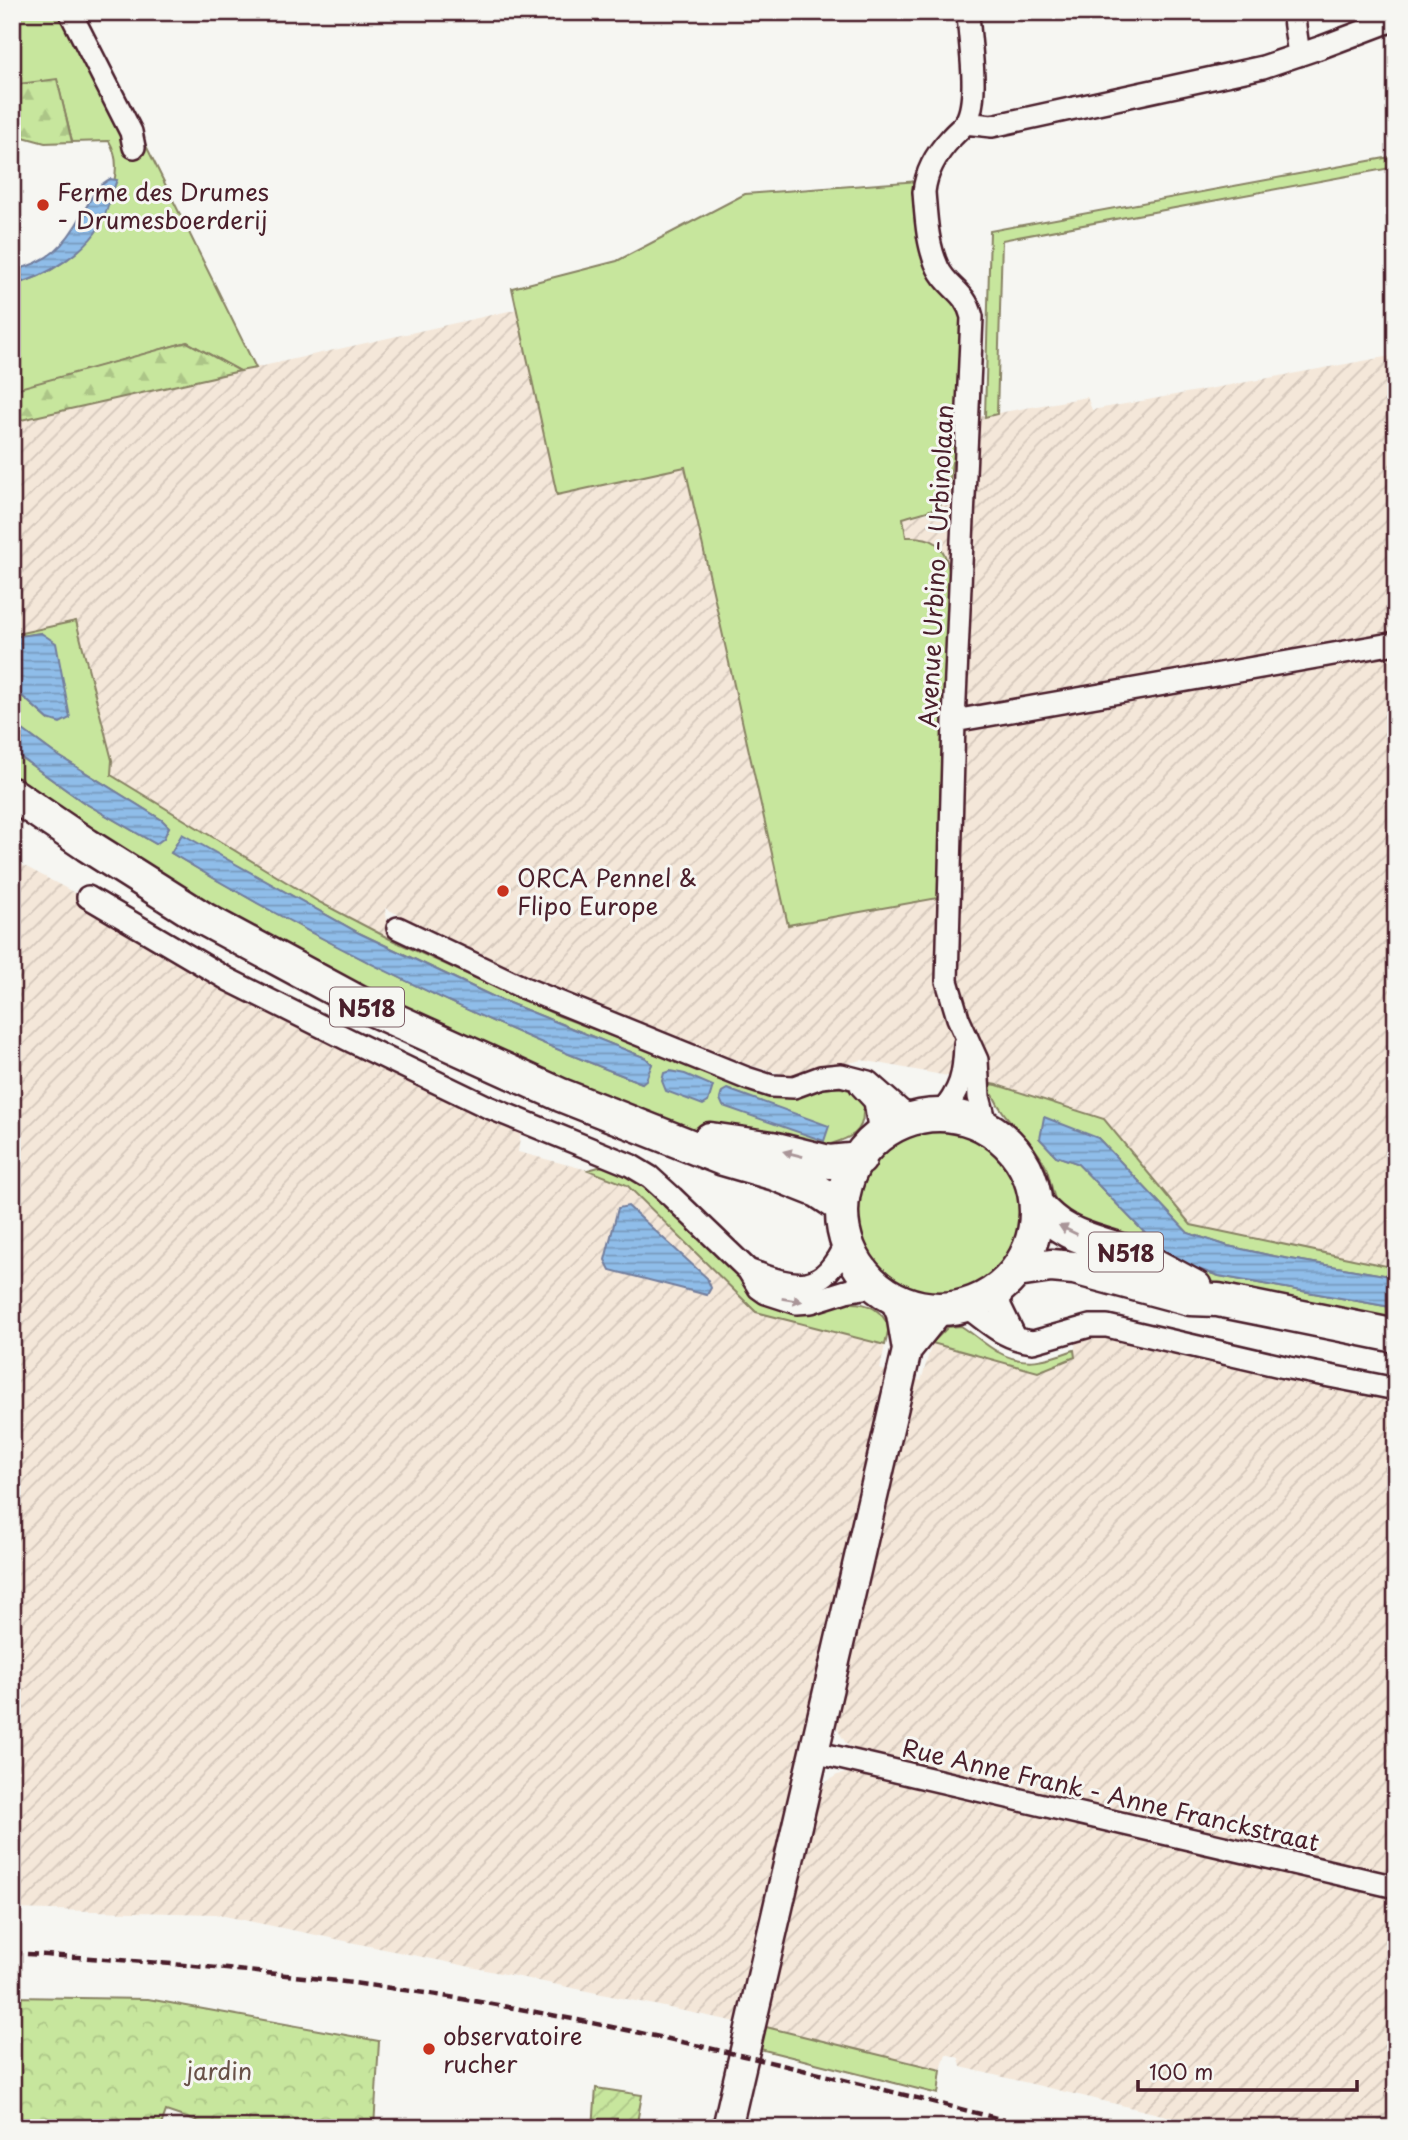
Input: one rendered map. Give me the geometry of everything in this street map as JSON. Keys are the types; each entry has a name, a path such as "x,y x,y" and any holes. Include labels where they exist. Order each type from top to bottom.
{"highway":[{"name":"N518","path":"12,794 204,919 370,1009 561,1095 723,1159 775,1174 818,1191 842,1207"},
{"path":"953,1308 916,1306 885,1292 858,1265 847,1240 842,1207 847,1183 867,1147 897,1125 928,1116 964,1118 986,1127 1008,1143 1024,1164 1034,1189 1036,1204 1031,1245 1008,1280"},
{"name":"N518","path":"665,1136 725,1140 829,1162 860,1159"},
{"name":"N518","path":"1036,1204 1062,1229 1136,1256 1218,1300"},
{"name":"N518","path":"953,1308 983,1299 1008,1280 1051,1266 1074,1268 1190,1299 1218,1300 1396,1336"}],"main road":[{"path":"727,2128 907,1350 901,1314 885,1292"},
{"path":"907,1350 953,1308"}],"street":[{"path":"70,12 131,132 134,147"},
{"path":"968,12 973,94 965,123 992,126 1263,67 1396,19"},
{"path":"1293,12 1299,55"},
{"name":"Avenue Urbino - Urbinolaan","path":"965,123 941,150 929,171 924,192 937,265 946,279 961,293 972,317 954,721 947,981 952,1003 977,1060 978,1097 986,1127"},
{"path":"954,721 1396,643"},
{"path":"88,897 229,981 488,1107 630,1165 650,1177 748,1270 759,1288 766,1293 797,1303 811,1302 846,1291 885,1292"},
{"path":"398,928 524,988 746,1078 771,1086 794,1087 821,1077 841,1075 868,1082 901,1111 928,1116"},
{"name":"Avenue Urbino - Urbinolaan","path":"928,1116 957,1092 965,1065 965,1035"},
{"path":"855,1079 875,1101 880,1135"},
{"path":"748,1270 786,1283 817,1281 831,1270 847,1240"},
{"path":"1008,1280 1000,1306 1014,1337"},
{"path":"953,1308 1002,1335 1033,1342 1090,1326 1107,1326 1289,1368 1396,1389"},
{"name":"Rue Anne Frank - Anne Franckstraat","path":"814,1752 1396,1887"}],"shaded area":[{"path":"518,309 557,494 685,466 788,924 924,537 906,537 903,518 932,512 949,488 952,461 976,417 1087,397 1092,410 1396,355 1396,1268 1191,1225 1104,1119 985,1083 862,1060 790,1076 749,1065 537,983 385,908 390,939 319,902 110,775 112,760 76,621 12,635 12,422"},
{"path":"12,842 21,849 17,862 521,1132 518,1152 588,1170 627,1185 756,1312 885,1345 880,1369 888,1372 737,2022 215,1914 12,1909"},
{"path":"1088,1335 1107,1335 1396,1396 1396,1875 863,1752 847,1745 839,1732 836,1720 916,1379 921,1381 932,1343 1038,1372 1074,1357 1076,1339"},
{"path":"852,1772 1396,1898 1396,2128 1217,2128 961,2067 959,2058 946,2054 941,2070 766,2027 818,1796 825,1783 837,1775"}],"green space":[{"path":"12,12 80,12 256,368 240,371 187,342 16,390 12,385 12,285 52,270 87,242 103,220 116,170 115,155 109,141 72,142 57,80 12,85"},
{"path":"57,79 72,142 45,143 12,134 12,85"},
{"path":"1396,156 1396,167 1002,240 997,414 985,417 990,231"},
{"path":"919,181 919,199 965,314 962,460 952,462 948,490 942,504 929,511 903,518 906,537 923,538 936,543 944,553 949,570 938,898 788,925 685,467 557,495 512,288 617,261 745,194"},
{"path":"187,342 240,371 12,422 12,385 16,389"},
{"path":"76,621 112,760 111,775 319,902 390,939 559,1016 772,1097 800,1095 825,1089 848,1090 870,1107 863,1111 861,1125 850,1137 831,1144 829,1153 766,1140 685,1130 540,1076 273,945 12,780 12,751 83,802 156,844 169,827 54,753 12,722 12,687 48,719 41,633 12,635","holes":["182,835 359,933 494,997 646,1058 652,1064 642,1083 521,1034 343,949 171,853"]},
{"path":"985,1083 1104,1119 1191,1225 1396,1268 1396,1277 1273,1256 1228,1246 1188,1233 1098,1138 1040,1139 1056,1156 1077,1163 1171,1260 1219,1276 1396,1308 1396,1327 1222,1291 1125,1246 1058,1206 1045,1165 1033,1146 1004,1114 993,1095 984,1095"},
{"path":"939,1130 971,1136 998,1154 1016,1181 1022,1213 1016,1245 998,1272 971,1290 939,1296 907,1290 880,1272 862,1245 856,1213 862,1181 880,1154 907,1136"},
{"path":"606,1165 643,1180 746,1284 847,1298 851,1303 864,1304 874,1309 889,1327 885,1345 756,1312 627,1185 588,1170"},
{"path":"961,1326 1008,1357 1036,1360 1074,1350 1075,1357 1038,1372 932,1343 948,1327"},
{"name":"jardin","path":"12,1997 148,1999 379,2041 374,2128 216,2128 166,2111 160,2128 12,2128"},
{"path":"766,2027 941,2070 938,2094 760,2049"},
{"path":"596,2088 642,2095 636,2128 593,2128"}],"water":[{"path":"110,179 117,180 104,217 89,240 52,269 12,285 12,271 36,263 55,251 70,235 97,190"},
{"path":"41,633 56,643 70,718 60,723 48,719 12,687 12,637"},
{"path":"12,722 54,753 162,820 169,827 164,838 156,844 83,802 12,751"},
{"path":"182,834 359,933 494,997 646,1058 652,1064 646,1080 642,1083 521,1034 343,949 171,853"},
{"path":"670,1071 685,1074 713,1086 708,1102 703,1105 666,1091 662,1081 664,1073"},
{"path":"727,1089 829,1126 824,1141 723,1106 720,1099 722,1092"},
{"path":"1044,1117 1098,1138 1188,1233 1228,1246 1273,1256 1396,1277 1396,1308 1219,1276 1171,1260 1077,1163 1056,1156 1040,1139"},
{"path":"628,1206 707,1278 711,1288 707,1295 610,1270 605,1260 618,1208"}],"railway":[{"path":"12,1953 244,1971 474,2001 686,2043 1036,2128"}],"place":[{"name":"Ferme des Drumes - Drumesboerderij","path":"43,205"},
{"name":"ORCA Pennel & Flipo Europe","path":"503,891"},
{"name":"observatoire rucher","path":"429,2049"}]}
